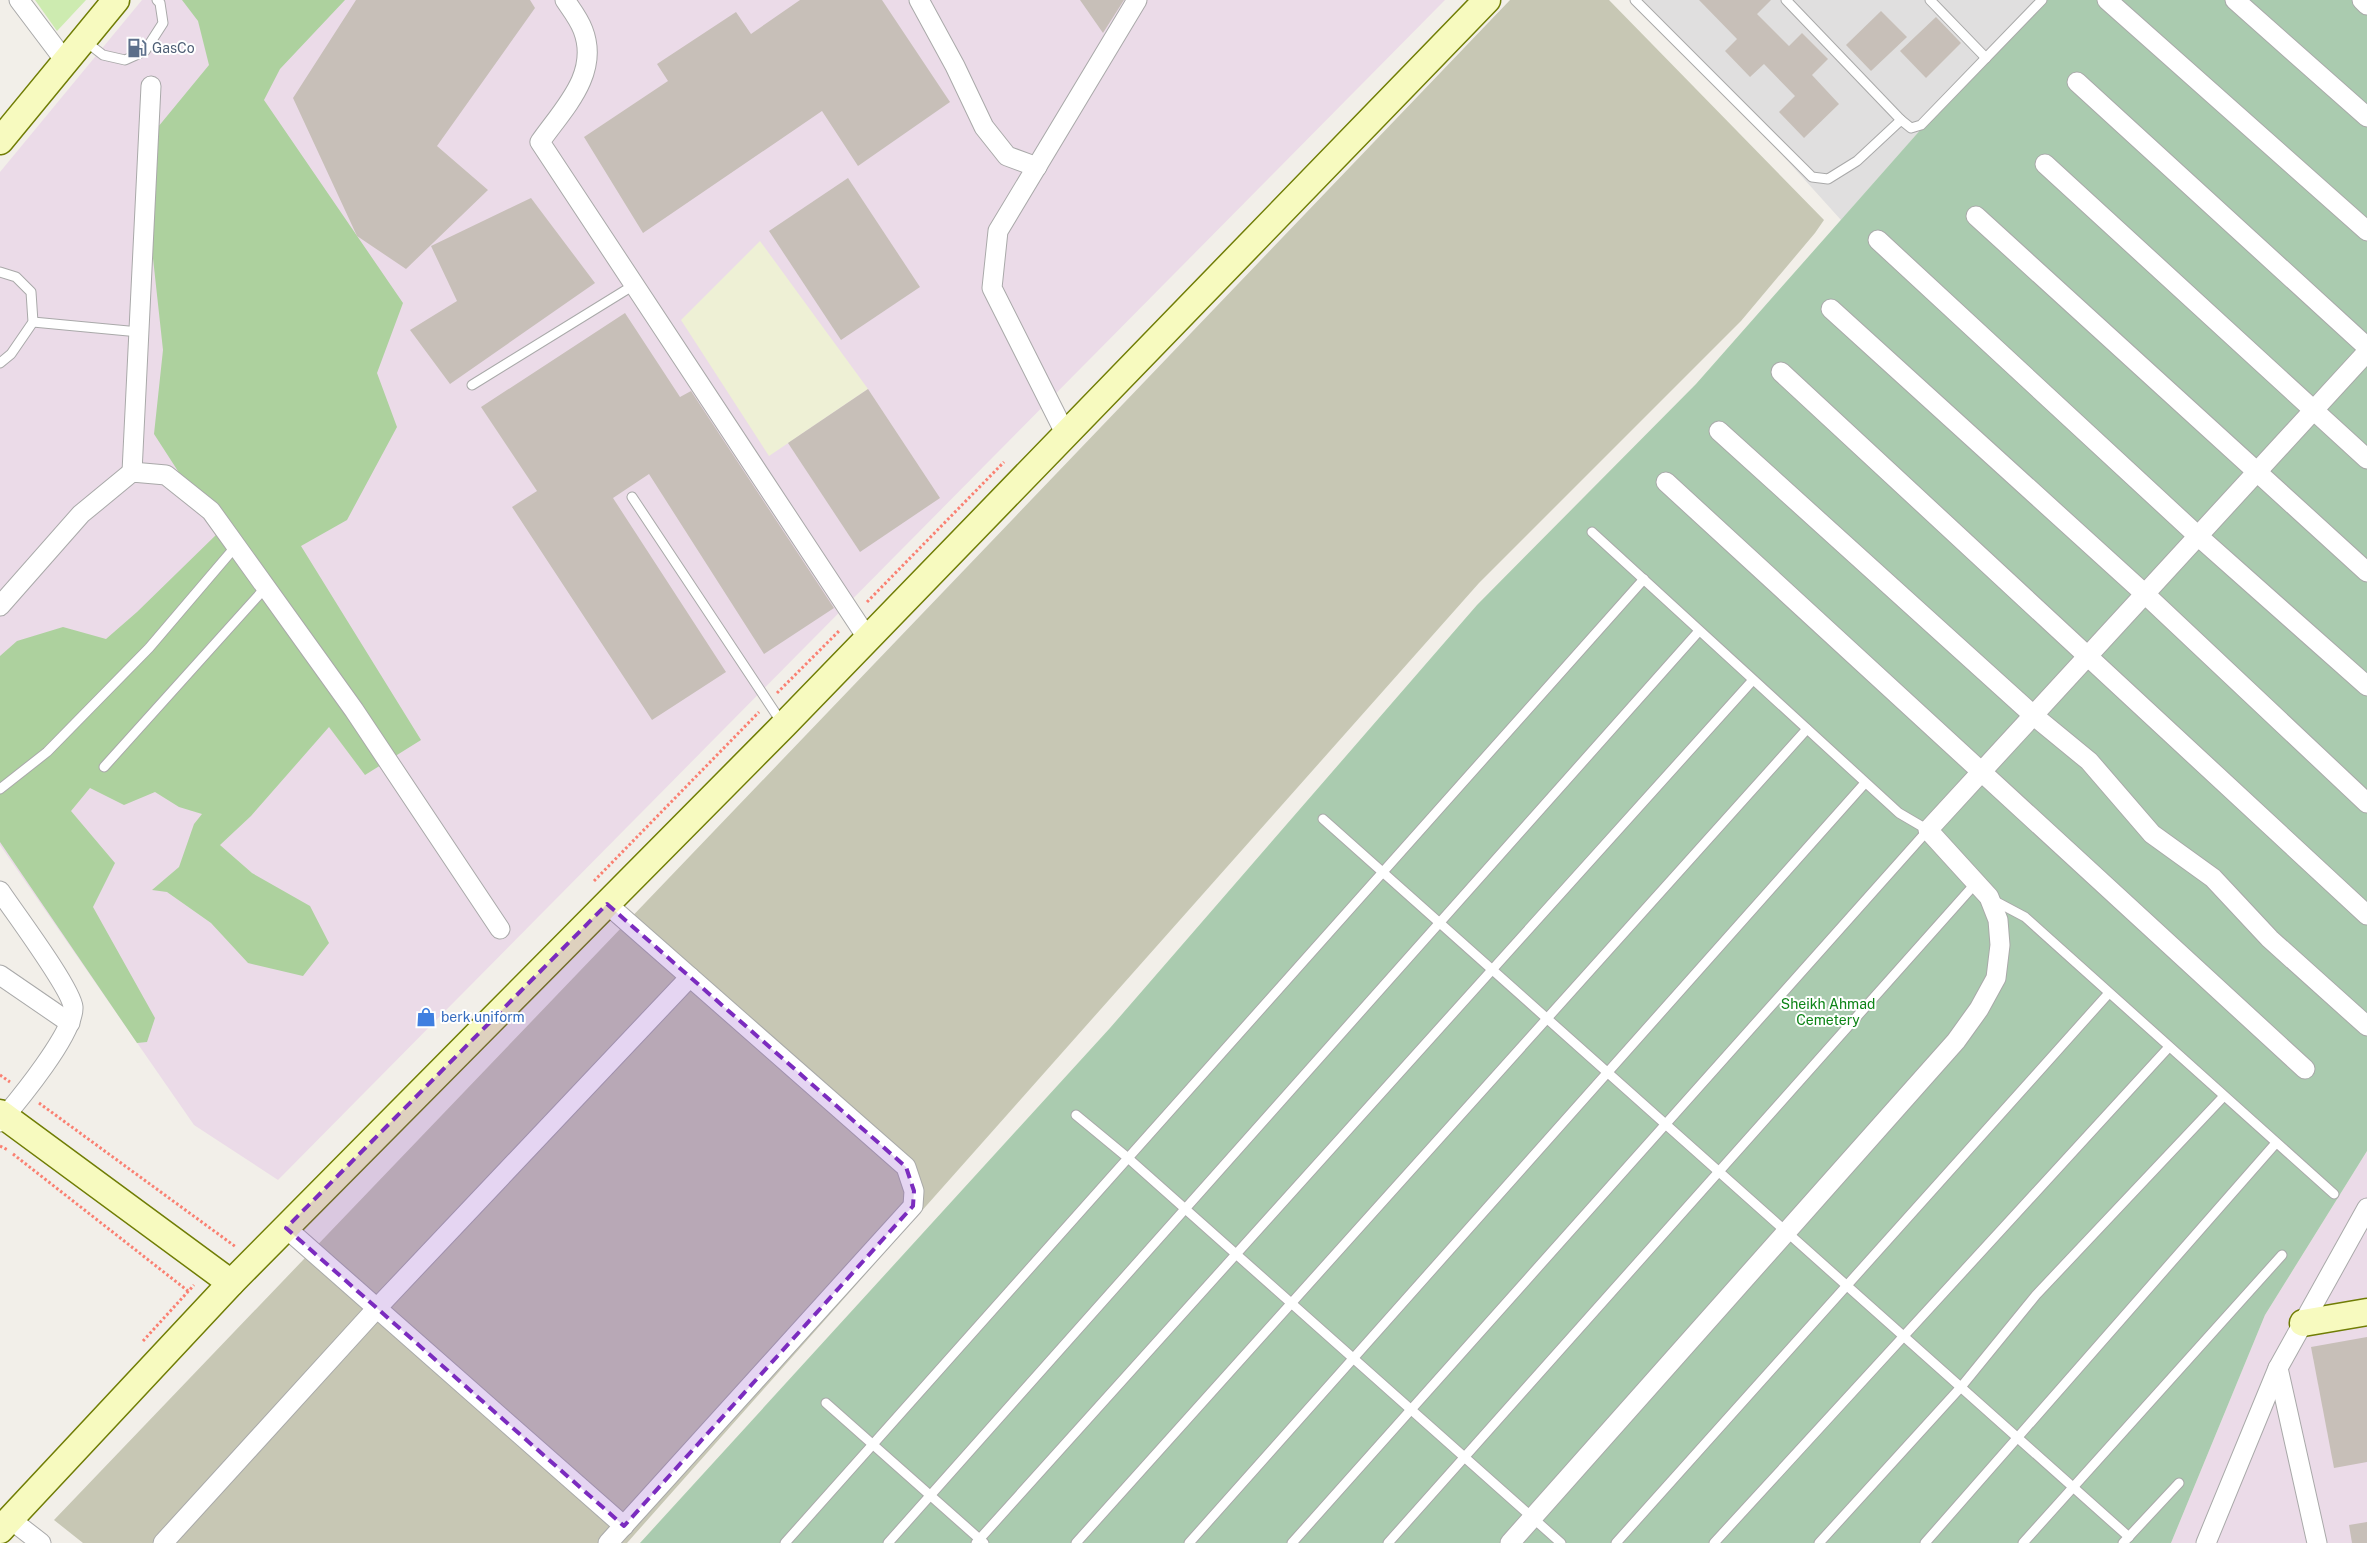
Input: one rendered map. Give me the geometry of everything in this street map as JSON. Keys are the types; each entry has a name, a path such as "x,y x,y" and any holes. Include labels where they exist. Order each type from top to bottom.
{"street":[{"path":"19,0 66,61"},
{"path":"0,141 116,0"},
{"path":"565,0 583,30 588,54 586,74 540,142 868,639"},
{"path":"918,0 955,66 984,127 1007,156 1037,167"},
{"path":"1066,435 992,288 998,231 1137,0"},
{"path":"41,1543 5,1524 231,1283 784,725 1487,0"},
{"path":"2107,0 2367,231"},
{"path":"2235,0 2367,117"},
{"path":"2362,0 2367,5"},
{"path":"2077,82 2367,347"},
{"path":"132,472 151,86"},
{"path":"2045,164 2367,460"},
{"path":"1976,216 2367,572"},
{"path":"1878,240 2198,536 2367,686"},
{"path":"1831,309 2144,594 2367,803"},
{"path":"1510,1543 1956,1040 1979,1009 1996,978 2000,945 1998,920 1988,897 1928,830 2367,352"},
{"path":"1781,372 2367,915"},
{"path":"1719,431 2033,715 2089,761 2152,834 2212,878 2270,939 2367,1026"},
{"path":"0,606 81,514 132,472 166,475 211,511 354,710 500,929"},
{"path":"1666,482 2305,1069"},
{"path":"0,891 67,990 73,1010 70,1023 24,1092 2,1117 231,1283"},
{"path":"607,904 906,1167 914,1191 913,1206 608,1543"},
{"path":"0,975 70,1023"},
{"path":"163,1543 377,1308 690,978"},
{"path":"2206,1543 2278,1368 2367,1208"},
{"path":"286,1228 624,1526"},
{"path":"2303,1323 2367,1312"},
{"path":"2278,1368 2317,1543"}],"lane":[{"path":"83,39 103,54 125,60 145,51 163,23 160,3 156,0"},
{"path":"1635,0 1812,177 1828,179 1857,161 1901,120"},
{"path":"1786,0 1901,120 1911,128 1922,125 2042,0"},
{"path":"1930,0 1986,58"},
{"path":"0,272 16,277 31,292 33,322 11,354 0,363"},
{"path":"472,386 634,285"},
{"path":"33,322 139,332"},
{"path":"632,497 784,725"},
{"path":"1292,1543 1928,830 1899,813 1865,783 1592,532"},
{"path":"0,789 47,752 149,648 236,546"},
{"path":"785,1543 1644,579"},
{"path":"104,767 266,586"},
{"path":"888,1543 1699,631"},
{"path":"826,1403 980,1542 1236,1254 1753,680"},
{"path":"1076,1543 1807,729"},
{"path":"1189,1543 1865,783"},
{"path":"1323,819 2072,1487 2126,1540 2179,1483"},
{"path":"1388,1543 1975,884"},
{"path":"1988,897 2025,918 2334,1194"},
{"path":"1616,1543 1848,1287 2109,993"},
{"path":"1714,1543 2169,1047"},
{"path":"1819,1543 1960,1387 2036,1295 2224,1096"},
{"path":"1076,1114 1561,1543"},
{"path":"1925,1543 2016,1437 2276,1143"},
{"path":"2023,1543 2282,1255"}],"path":[{"path":"592,884 1005,461"},
{"path":"0,1075 237,1248"},
{"path":"0,1146 188,1291 211,1268 244,1241"}],"highlighted area":[{"path":"607,904 906,1167 914,1191 913,1206 624,1526 286,1228"}],"shaded area":[{"path":"142,0 1445,0 278,1180 194,1125 0,845 0,172"},
{"path":"1510,0 1609,0 1824,220 1741,321 1479,583 627,1543 83,1543 54,1520"},
{"path":"1638,0 2035,0 1841,220 1729,96"},
{"path":"760,241 868,389 769,456 681,320"},
{"path":"2367,1151 2367,1543 2171,1543 2265,1315"}],"green space":[{"path":"35,0 86,0 57,31"},
{"path":"182,0 345,0 280,69 264,100 403,303 377,373 397,427 347,520 301,546 421,740 365,775 329,727 251,816 220,845 252,873 310,906 329,943 303,976 248,963 211,923 167,892 152,890 179,867 194,824 202,814 179,807 155,792 124,805 90,788 71,811 115,863 93,907 155,1018 147,1042 137,1043 0,842 0,656 17,641 63,627 106,639 137,612 218,533 154,434 163,350 152,249 158,127 209,65 198,21"},
{"name":"Sheikh Ahmad Cemetery","path":"2035,0 2367,0 2367,1151 2265,1315 2171,1543 640,1543 1110,1028 1477,605 1696,384"}],"building":[{"path":"356,0 530,0 535,8 437,146 488,190 406,269 357,236 293,98"},
{"path":"800,0 882,0 950,102 858,166 822,111 643,233 584,137 668,81 657,64 736,12 751,34"},
{"path":"1080,0 1124,0 1103,33"},
{"path":"1699,0 1771,0 1757,14 1789,46 1802,33 1828,59 1812,75 1839,104 1804,138 1779,112 1795,96 1764,64 1750,77 1725,51 1737,39"},
{"path":"1881,11 1907,37 1871,71 1846,45"},
{"path":"1936,17 1961,43 1926,78 1900,51"},
{"path":"848,178 920,287 841,340 769,231"},
{"path":"531,198 595,283 450,384 410,330 457,301 431,246"},
{"path":"625,313 680,397 691,391 834,608 764,654 649,474 613,498 726,672 652,720 512,507 537,491 481,407"},
{"path":"868,389 940,498 860,552 788,443"},
{"path":"2367,1337 2367,1462 2334,1468 2311,1347"},
{"path":"2367,1522 2367,1543 2352,1543 2349,1525"}],"place":[{"name":"GasCo","path":"137,48"},
{"name":"berk uniform","path":"426,1017"}]}
